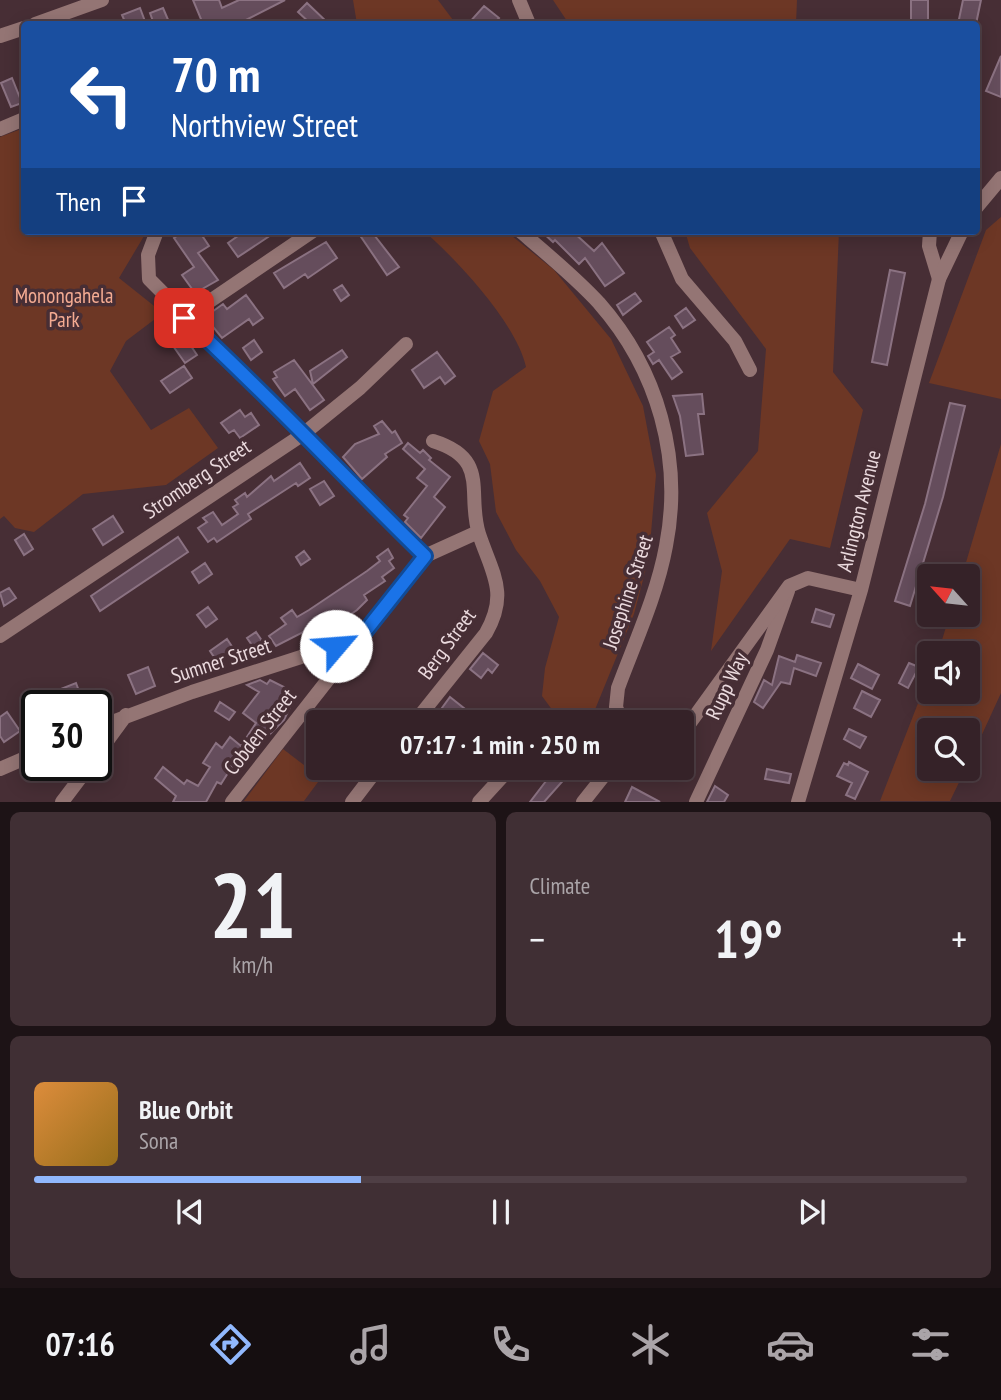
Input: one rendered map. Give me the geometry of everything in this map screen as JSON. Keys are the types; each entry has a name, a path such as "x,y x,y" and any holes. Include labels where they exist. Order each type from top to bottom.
{"street":[{"path":"43,21 102,0"},
{"path":"519,0 528,21"},
{"path":"0,36 21,29"},
{"path":"0,129 21,120"},
{"path":"980,203 1001,178"},
{"path":"156,235 148,255 149,279 184,318 245,374 302,435 425,556 478,532"},
{"path":"184,318 307,235"},
{"name":"Josephine Street","path":"525,235 584,287 621,330 648,378 667,439 672,490 670,523 661,567 618,688 617,710"},
{"path":"662,235 682,279 736,341 750,370"},
{"path":"930,235 929,246 939,279"},
{"name":"Arlington Avenue","path":"797,802 861,590 939,279 960,235"},
{"name":"Stromberg Street","path":"0,636 302,435 360,388 407,344"},
{"name":"Berg Street","path":"424,710 494,619 498,588 494,570 478,532 473,471 462,456 448,446 433,441"},
{"name":"Cobden Street","path":"232,802 425,556"},
{"path":"694,717 789,586 808,578 861,590"},
{"name":"Rupp Way","path":"696,802 767,650 789,586"},
{"name":"Sumner Street","path":"112,721 360,638"},
{"path":"112,734 126,715"},
{"path":"0,769 21,760"},
{"path":"352,802 369,780"},
{"path":"479,802 499,780"},
{"path":"583,802 600,780"},
{"path":"62,802 78,781"}],"green space":[{"path":"353,0 438,0 454,21 356,21"},
{"path":"553,0 797,0 796,21 567,21"},
{"name":"Monongahela Park","path":"21,129 21,235 145,235 119,278 163,313 126,341 110,371 151,430 189,408 218,448 166,485 83,494 34,532 15,528 4,516 0,519 0,137"},
{"path":"1001,217 1001,399 929,383 986,230"},
{"path":"428,235 511,235 554,270 611,339 643,406 656,475 649,557 634,614 595,710 552,710 542,696 545,668 559,617 540,581 516,550 496,512 490,464 479,441 493,391 526,367 511,331 484,294"},
{"path":"686,235 839,235 833,372 863,410 830,548 790,539 711,651 722,571 707,513 758,451 766,349 690,248"},
{"path":"1001,444 1001,693 980,739 980,718 917,718 917,781 960,781 950,801 880,801 918,704 980,704 980,641 942,641 946,627 980,627 980,564 966,564"},
{"path":"283,749 306,767 306,780 320,780 304,801 244,801"}],"building":[{"path":"193,0 219,0 222,8 239,0 285,0 244,21 202,21"},
{"path":"911,0 928,0 928,21 911,21"},
{"path":"963,0 981,0 977,21 959,21"},
{"path":"307,3 326,21 308,21 298,12"},
{"path":"484,6 499,18 496,21 471,21"},
{"path":"140,8 145,21 125,21 122,15"},
{"path":"163,8 169,21 153,21 150,13"},
{"path":"1001,56 1001,97 986,91"},
{"path":"12,78 21,103 11,107 1,83"},
{"path":"178,235 202,235 209,246 198,253 218,280 195,293 182,275 194,267 174,238"},
{"path":"239,235 271,235 238,257 228,243"},
{"path":"360,235 374,235 399,267 387,275"},
{"path":"545,235 576,235 594,251 602,243 624,273 605,286 585,258 579,264 555,240 553,242"},
{"path":"326,242 337,258 308,278 305,274 284,288 274,273"},
{"path":"890,270 905,273 887,365 872,362"},
{"path":"342,285 349,295 341,301 334,290"},
{"path":"635,293 641,301 623,315 617,305"},
{"path":"246,295 263,318 253,325 249,319 222,338 205,317 223,304 227,309"},
{"path":"686,308 695,320 683,328 675,316"},
{"path":"669,327 675,335 671,338 680,352 671,357 682,372 672,379 659,360 653,364 648,356 654,352 647,342"},
{"path":"183,334 197,355 185,363 171,343"},
{"path":"254,340 262,352 251,360 243,348"},
{"path":"342,350 347,357 313,384 310,371"},
{"path":"437,352 455,376 445,384 440,377 424,388 412,370"},
{"path":"294,360 324,400 310,410 295,389 285,396 273,379 277,377 274,372"},
{"path":"184,366 192,378 170,393 161,381"},
{"path":"702,394 704,414 698,414 703,454 686,456 680,416 673,396"},
{"path":"950,403 965,406 943,497 923,564 917,564 917,583 910,606 895,601 925,504"},
{"path":"240,410 245,417 251,413 259,425 240,438 234,430 229,433 221,423"},
{"path":"382,421 392,433 395,431 402,443 385,454 387,457 362,479 343,457 355,444 379,434 374,426"},
{"path":"408,443 420,453 423,450 431,458 429,460 450,477 434,497 445,507 421,538 405,522 408,518 404,515 427,486 417,478 425,469 403,449"},
{"path":"300,463 310,478 298,486 296,483 248,514 251,519 217,542 214,538 208,542 198,528 207,522 203,518 213,512 222,525 238,514 233,507 238,504 235,500 245,493 247,497 271,476 274,481"},
{"path":"324,481 334,496 320,505 310,489"},
{"path":"113,516 123,532 103,545 93,529"},
{"path":"24,534 33,549 24,555 15,540"},
{"path":"178,537 188,552 100,611 91,596"},
{"path":"388,549 393,558 389,561 394,568 382,577 385,581 364,595 367,600 357,610 337,624 331,616 310,631 309,629 276,646 269,636 286,624 281,618 292,610 297,617 309,610 380,561 377,557"},
{"path":"304,551 310,559 301,565 296,557"},
{"path":"205,563 212,574 199,583 192,572"},
{"path":"9,588 16,598 4,606 0,593"},
{"path":"208,607 217,619 206,627 197,615"},
{"path":"816,609 834,615 830,627 812,622"},
{"path":"256,632 267,648 258,654 247,638"},
{"path":"227,639 235,651 218,663 210,651"},
{"path":"483,653 498,665 492,673 488,669 481,678 470,669"},
{"path":"797,655 821,663 816,676 794,668 790,684 781,682 763,708 754,702 764,680 772,685 779,656 795,662"},
{"path":"909,663 917,666 908,688 899,683"},
{"path":"858,664 879,675 872,689 851,678"},
{"path":"148,667 155,686 136,694 128,675"},
{"path":"260,680 267,684 270,680 284,687 294,699 284,720 262,742 257,739 236,767 233,765 221,784 217,782 206,802 173,802 176,796 155,778 163,767 184,784 187,780 198,786 210,767 203,763 216,743 222,748 230,737 241,746 256,723 243,713 259,692 247,685"},
{"path":"76,683 79,690 58,690"},
{"path":"862,691 880,700 871,717 854,708"},
{"path":"450,697 465,709 464,710 440,710"},
{"path":"220,702 235,712 229,720 215,711"},
{"path":"7,712 20,731 4,742 0,736 0,717"},
{"path":"849,729 866,737 860,748 844,739"},
{"path":"849,762 868,772 855,799 846,795 852,783 837,776 844,763 848,765"},
{"path":"767,769 791,774 789,783 765,779"},
{"path":"547,780 564,780 544,802 530,802"},
{"path":"715,786 728,795 724,802 707,802"},
{"path":"632,787 660,802 625,802"}],"route":[{"path":"184,318 245,374 302,435 425,556 360,638 336,646"}]}
